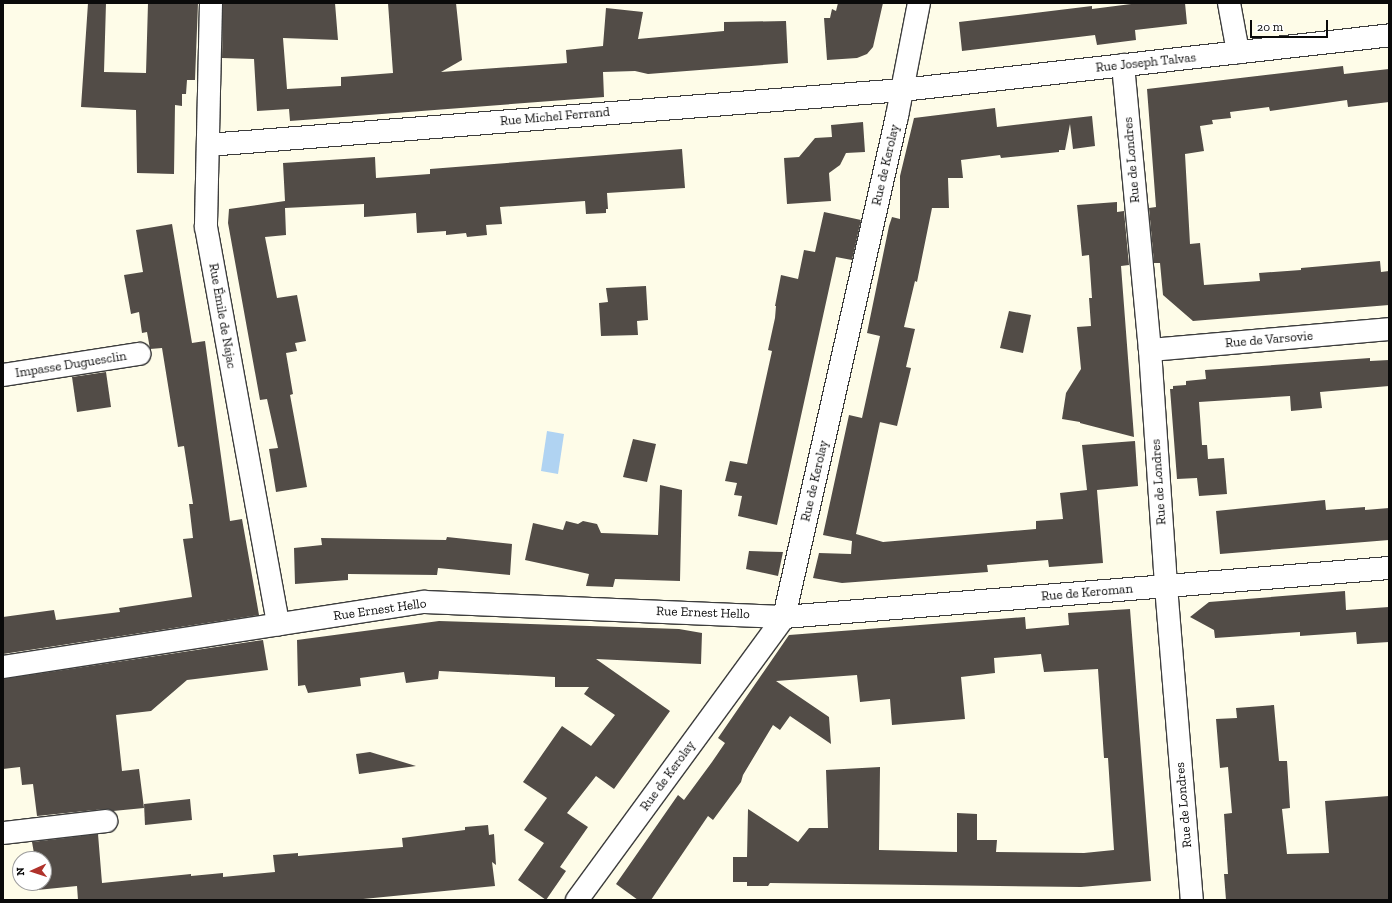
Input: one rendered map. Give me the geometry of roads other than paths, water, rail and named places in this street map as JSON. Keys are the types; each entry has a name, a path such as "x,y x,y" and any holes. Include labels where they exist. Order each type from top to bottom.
{"street":[{"name":"Rue Émile de Najac","path":"212,3 206,227 278,625"},
{"name":"Rue de Kerolay","path":"577,900 784,617 902,90 919,3"},
{"path":"1229,3 1238,52"},
{"name":"Rue Joseph Talvas","path":"902,90 1389,35"},
{"name":"Rue de Londres","path":"1123,65 1150,350 1166,586 1192,900"},
{"name":"Rue Michel Ferrand","path":"208,145 902,90"},
{"name":"Rue de Varsovie","path":"1150,350 1389,329"},
{"name":"Impasse Duguesclin","path":"3,375 140,354"},
{"name":"Rue de Keroman","path":"784,617 1389,568"},
{"name":"Rue Ernest Hello","path":"3,666 424,602 784,617"},
{"path":"3,833 106,822"}],"water":[{"path":"547,431 564,434 558,474 541,471"}]}
